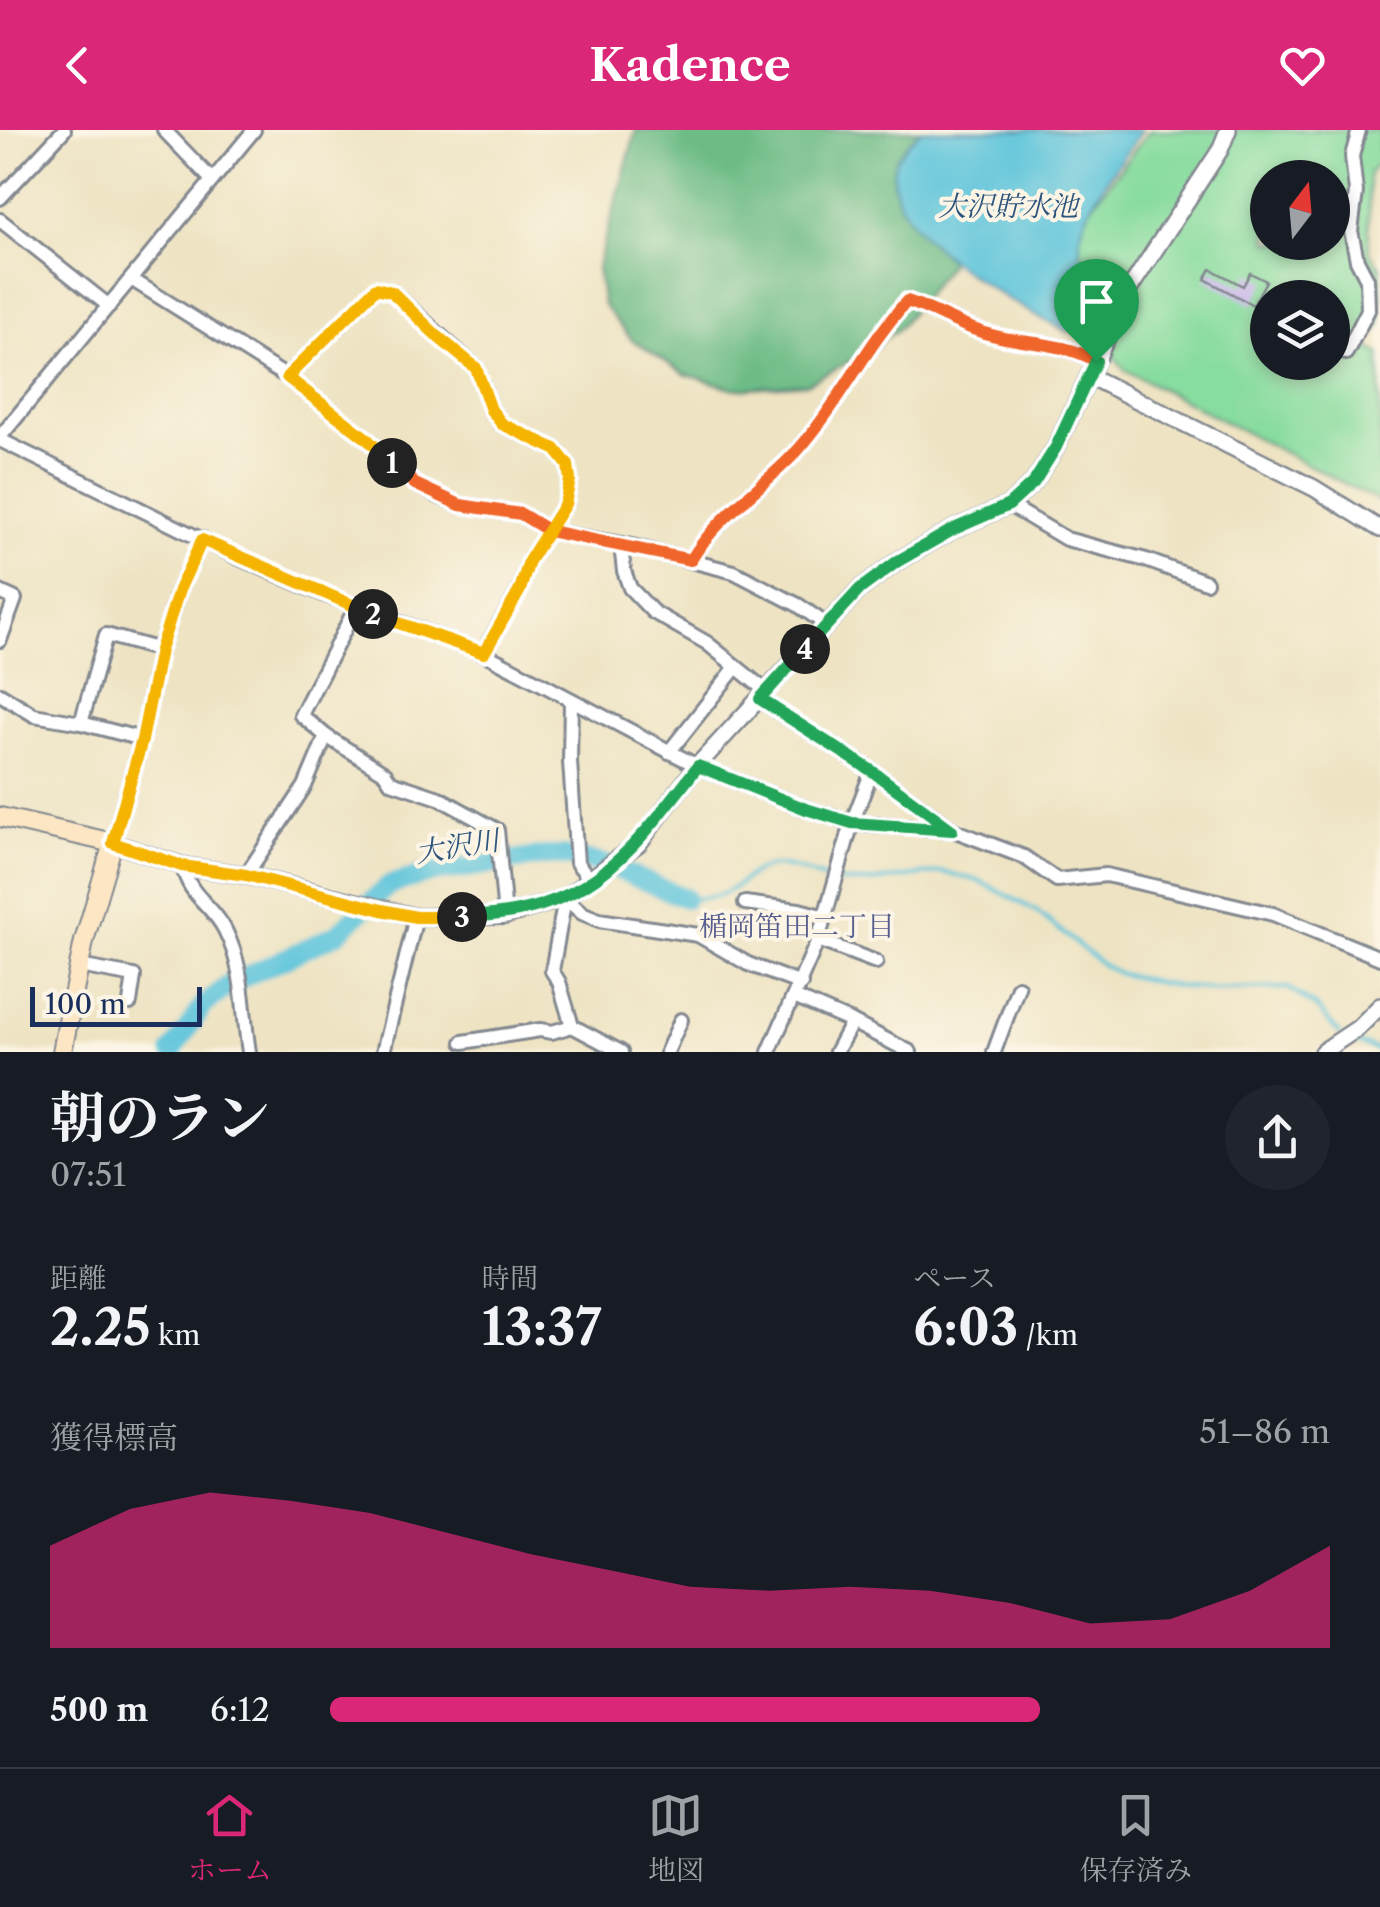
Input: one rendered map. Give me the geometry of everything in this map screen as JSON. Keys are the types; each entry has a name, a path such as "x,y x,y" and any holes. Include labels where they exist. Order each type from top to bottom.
{"main road":[{"path":"0,816 113,843 79,966 62,1052"}],"street":[{"path":"0,198 64,130"},
{"path":"164,130 212,180"},
{"path":"254,130 0,438 202,540 356,607 484,653 669,752 806,809 852,823 952,830 1024,856 1057,880 1106,875 1273,914 1380,958"},
{"path":"202,540 179,590 160,650 142,740 113,843 182,866 246,875 416,917 505,916 564,898 638,843 698,766 860,589 898,561 954,529 1009,505 1034,482 1056,447 1130,288 1220,150 1228,130"},
{"path":"1350,345 1368,310 1367,279 1357,260 1352,232 1356,192 1352,156 1358,130"},
{"path":"0,220 108,306"},
{"path":"131,279 287,377 366,438 415,484 460,505 521,514 549,531 734,572 798,605 827,625"},
{"path":"287,377 376,288 392,292 476,368 491,410 502,424 555,449 568,465 570,480 565,504 529,561 520,590 484,653"},
{"path":"691,560 705,537 799,449 838,402 878,334 907,301 925,306 960,326 1023,342 1056,344 1092,369 1314,488 1380,529"},
{"path":"1009,505 1066,539 1146,560 1206,582"},
{"path":"621,545 630,588 653,612 707,642 763,695 952,830"},
{"path":"0,592 15,599 0,640"},
{"path":"356,607 301,715 326,736 385,773 391,782 439,798 497,830 505,916"},
{"path":"81,722 106,635 160,650"},
{"path":"669,752 736,666"},
{"path":"0,694 34,715 81,722 142,740"},
{"path":"571,702 570,762 578,859 591,880"},
{"path":"246,875 305,786 326,736"},
{"path":"769,1052 818,940 852,823 872,771"},
{"path":"182,866 187,885 223,926 242,979 248,1052"},
{"path":"564,898 599,920 698,936 910,1052"},
{"path":"564,898 552,971 572,1026"},
{"path":"744,903 799,910 825,918"},
{"path":"383,1052 416,917"},
{"path":"818,940 876,962"},
{"path":"79,966 134,976 130,1004"},
{"path":"994,1052 1018,988"},
{"path":"1322,1052 1380,1006"},
{"path":"667,1052 681,1020"},
{"path":"836,1052 852,1022"},
{"path":"463,1042 540,1030 552,1032 572,1026 621,1052"}],"green space":[{"path":"636,130 982,130 949,264 898,329 868,352 806,384 735,389 685,374 632,340 603,305 597,268"},
{"path":"1150,130 1380,130 1380,162 1369,173 1369,251 1380,267 1380,324 1367,346 1380,354 1380,502 1125,370 1085,324 1073,243 1087,212"}],"water":[{"name":"大沢貯水池","path":"921,130 1142,130 1095,199 1082,228 1080,251 1086,291 1082,311 1091,320 1081,334 1070,329 1068,332 986,285 927,238 906,213 894,186 896,160"}],"building":[{"path":"1211,269 1243,286 1250,273 1264,280 1250,280 1250,303 1205,279"}],"waterway":[{"name":"大沢川","path":"172,1052 203,1006 230,984 337,934 389,885 426,874 565,856 604,864 685,898"},
{"path":"685,898 718,895 754,873 775,866 830,880"},
{"path":"839,882 871,882 942,872 980,881 1036,911 1104,966 1120,974 1217,990 1288,988 1316,1007 1339,1033"},
{"path":"1352,1041 1380,1051"}],"district":[{"name":"楯岡笛田二丁目","path":"797,926"}],"route":[{"path":"1096,361 1056,344 1023,342 960,326 925,306 907,301 878,334 838,402 799,449 705,537 691,560 549,531 521,514 460,505 438,496 415,484 366,438 287,377 376,288 392,292 476,368 491,410 502,424 555,449 568,465 570,480 565,504 549,531 529,561 520,590 484,653 323,594 202,540 179,590 160,650 142,740 113,843 182,866 246,875 382,910 416,917 460,918 505,916 564,898 638,843 698,766 852,823 952,830 872,771 760,699 860,589 898,561 954,529 1009,505 1034,482 1056,447 1096,361"}]}
